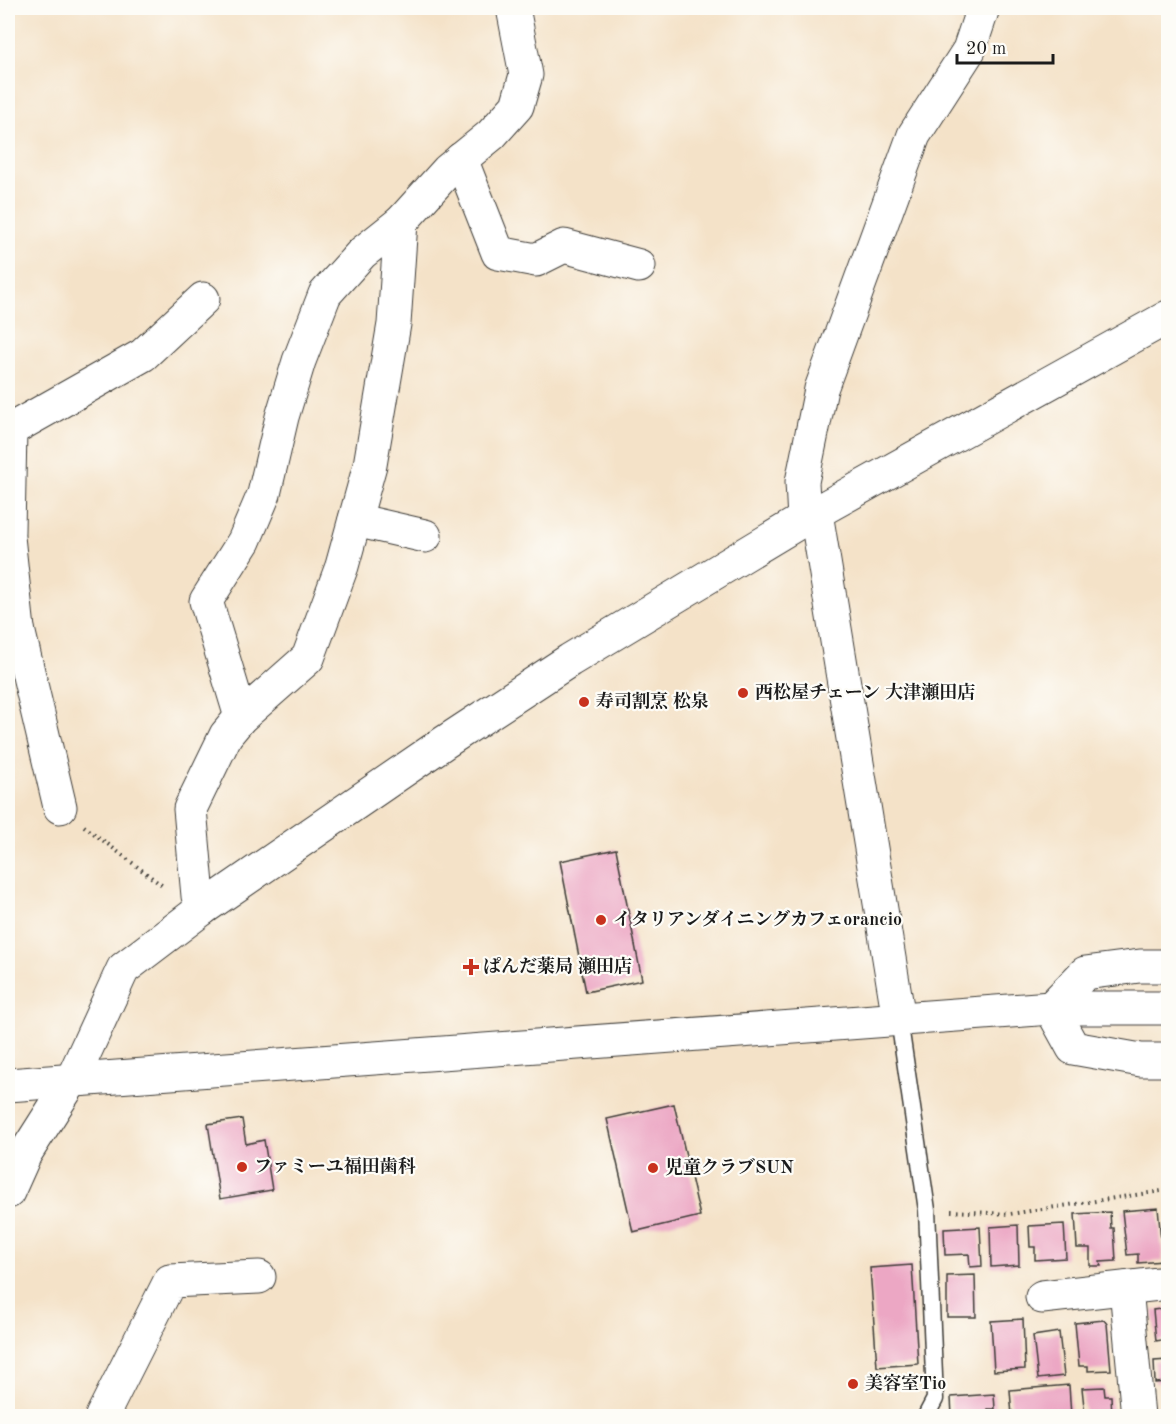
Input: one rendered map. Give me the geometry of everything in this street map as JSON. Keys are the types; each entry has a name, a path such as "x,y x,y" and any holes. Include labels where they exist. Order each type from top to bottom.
{"street":[{"path":"241,717 206,601 244,541 264,494 282,417 299,360 325,294 362,253 401,222 448,170 491,135 517,106 526,75 513,8"},
{"path":"898,1019 810,516 802,482 821,389 914,135 969,50 983,8"},
{"path":"461,159 498,253 536,260 564,246 639,266"},
{"path":"200,903 190,809 226,735 241,717 308,658 342,566 370,465 394,324 401,222"},
{"path":"8,532 10,430 143,355 203,299"},
{"path":"8,1192 26,1154 72,1080 123,969 200,903 570,660 810,516 1168,317"},
{"path":"355,520 425,536"},
{"path":"8,537 13,630 60,807"},
{"path":"1051,1008 1085,973 1140,966 1168,966"},
{"path":"1051,1008 1073,1048 1140,1059 1168,1060"},
{"path":"8,1085 1051,1008 1168,1008"},
{"path":"102,1416 170,1281 260,1277"},
{"path":"1042,1297 1168,1283"},
{"path":"1126,1288 1138,1416"}],"lane":[{"path":"898,1019 927,1210 935,1399 926,1416"}],"path":[{"path":"60,807 181,899 200,903"},
{"path":"927,1210 1010,1214 1168,1190"}],"building":[{"name":"イタリアンダイニングカフェorancio","path":"616,849 642,980 586,992 560,861"},
{"name":"児童クラブSUN","path":"674,1104 700,1216 633,1232 607,1119"},
{"name":"ファミーユ福田歯科","path":"242,1119 246,1144 264,1140 272,1190 220,1199 208,1124"},
{"path":"1158,1208 1163,1261 1138,1263 1138,1254 1127,1255 1122,1211"},
{"path":"1110,1212 1111,1228 1114,1228 1116,1261 1100,1262 1101,1266 1090,1266 1090,1248 1077,1248 1075,1214"},
{"path":"1064,1224 1066,1258 1035,1260 1035,1247 1030,1247 1029,1226"},
{"path":"1018,1225 1019,1265 991,1267 990,1227"},
{"path":"980,1227 982,1266 970,1267 969,1254 945,1255 944,1229"},
{"path":"912,1265 918,1364 877,1367 870,1268"},
{"path":"975,1275 976,1317 947,1317 947,1276"},
{"path":"1168,1308 1168,1339 1156,1341 1153,1310"},
{"path":"1023,1319 1025,1369 994,1371 991,1321"},
{"path":"1104,1320 1107,1324 1111,1370 1088,1371 1088,1366 1079,1366 1075,1323"},
{"path":"1059,1332 1064,1376 1038,1379 1033,1336"},
{"path":"1168,1360 1168,1382 1155,1383 1154,1361"},
{"path":"1069,1385 1071,1416 1012,1416 1010,1390"},
{"path":"1104,1387 1105,1396 1111,1396 1112,1416 1085,1416 1082,1388"},
{"path":"994,1394 995,1409 988,1409 989,1416 952,1416 951,1397"}],"place":[{"name":"西松屋チェーン 大津瀬田店","path":"743,693"},
{"name":"寿司割烹 松泉","path":"584,702"},
{"name":"イタリアンダイニングカフェorancio","path":"601,920"},
{"name":"ぱんだ薬局 瀬田店","path":"471,967"},
{"name":"ファミーユ福田歯科","path":"242,1167"},
{"name":"児童クラブSUN","path":"653,1168"},
{"name":"美容室Tio","path":"853,1384"}]}
